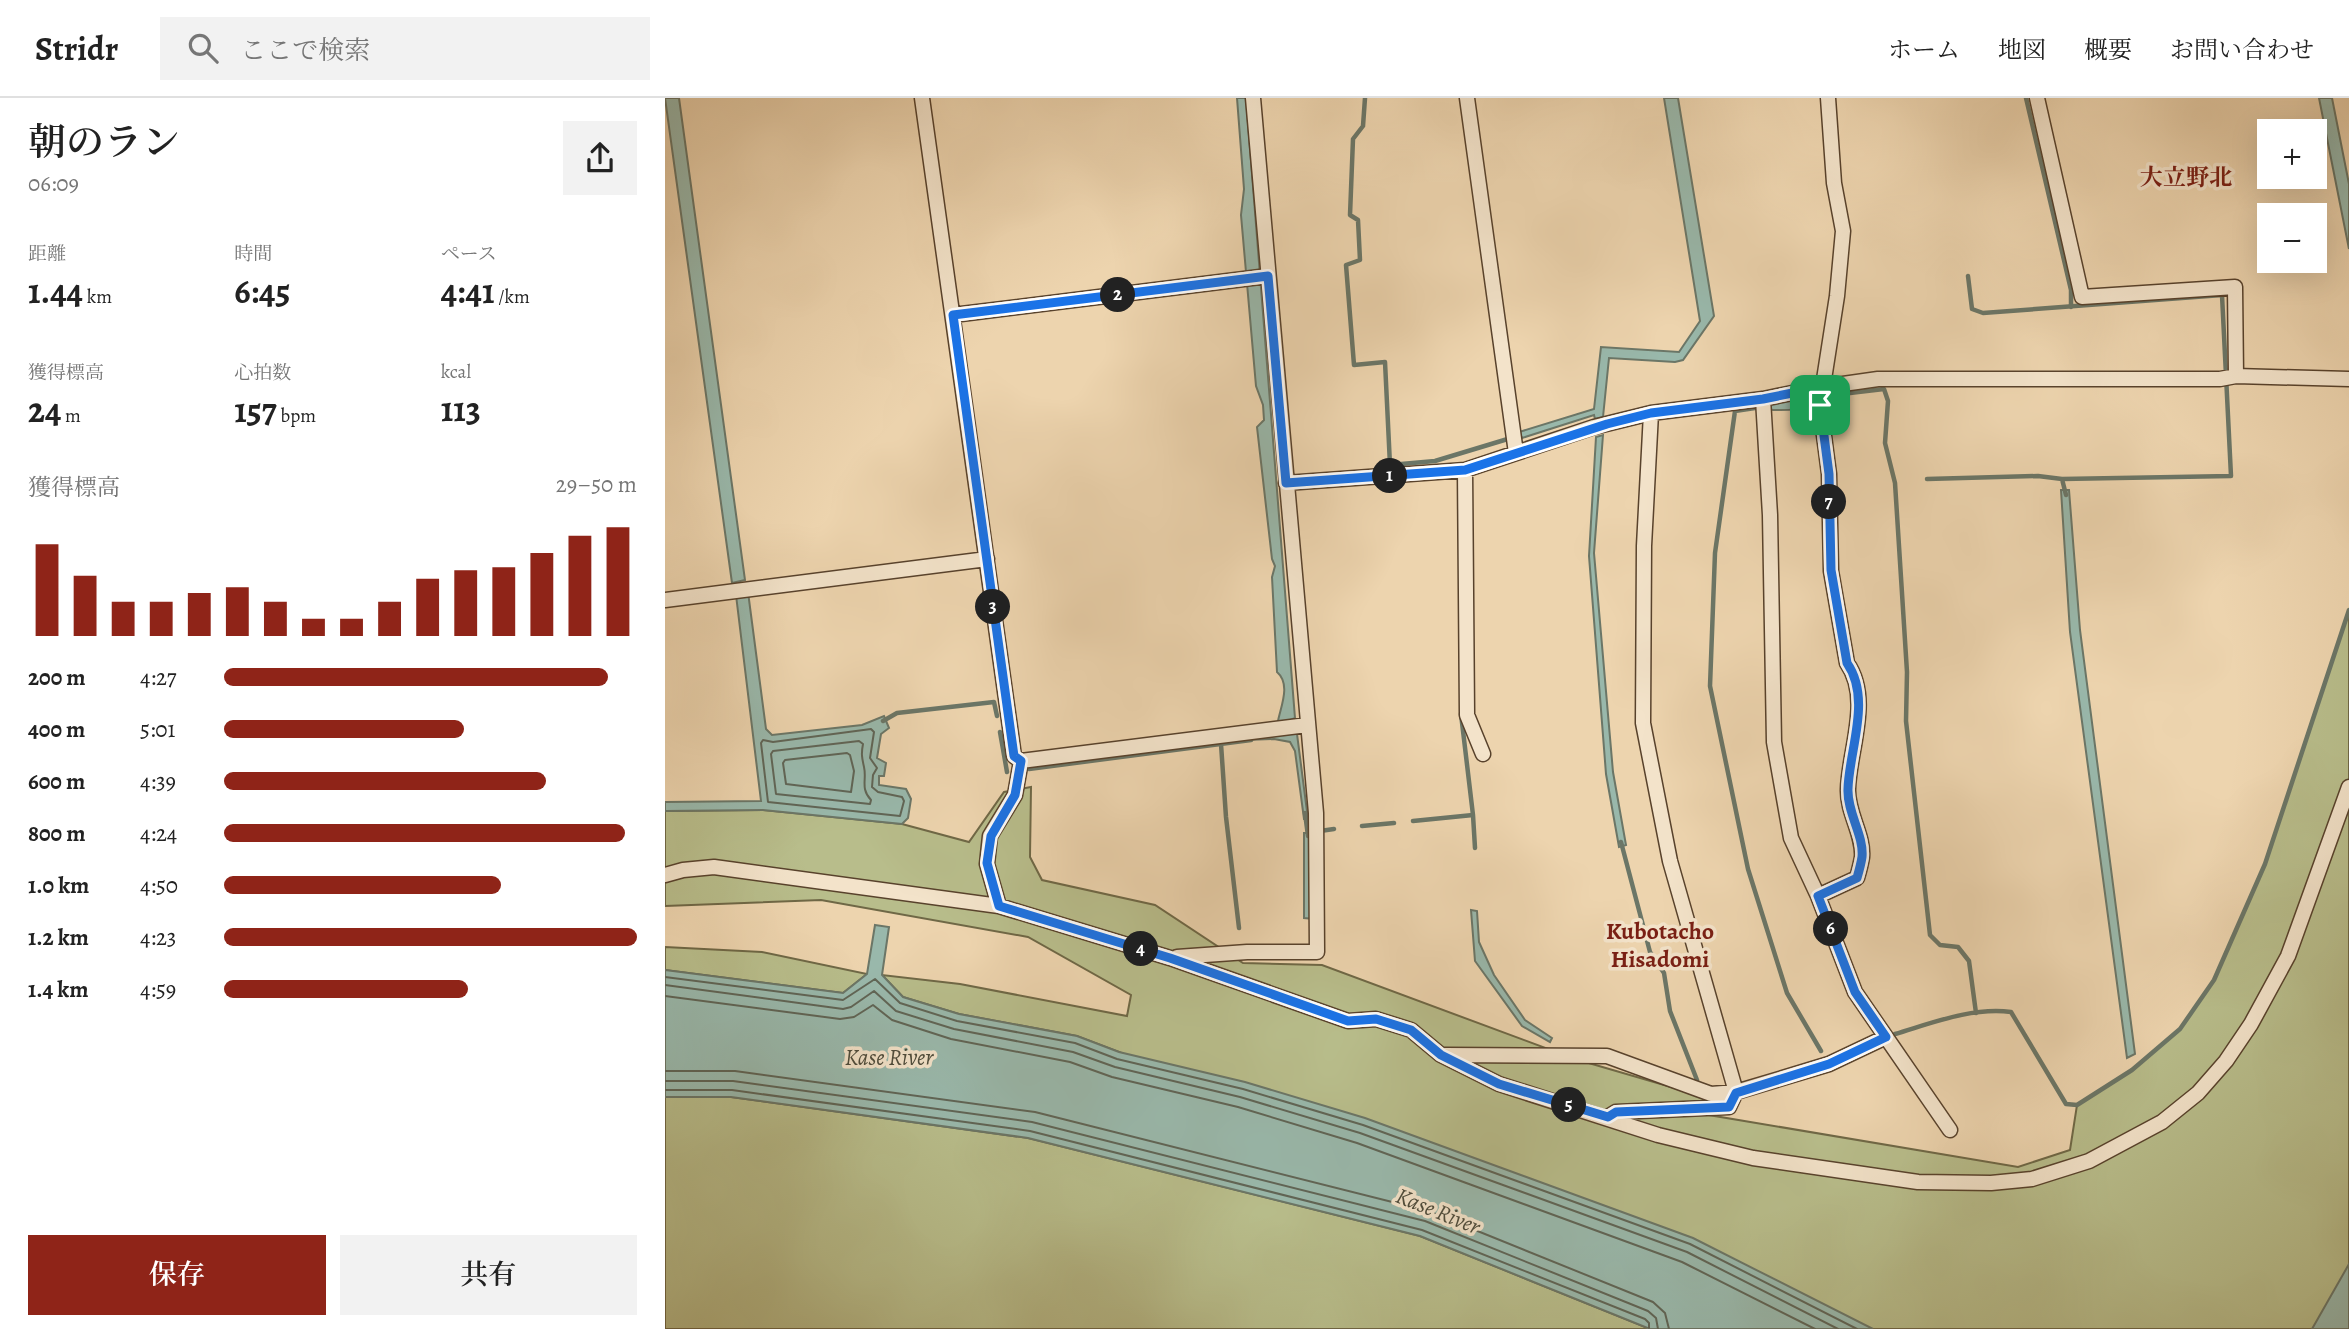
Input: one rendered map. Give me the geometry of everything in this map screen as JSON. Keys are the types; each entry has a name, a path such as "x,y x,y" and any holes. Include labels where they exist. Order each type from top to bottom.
{"street":[{"path":"922,98 1014,756 1021,761 1297,726"},
{"path":"1170,958 1317,952 1315,813 1297,726 1286,483 1253,98"},
{"path":"1467,98 1515,443"},
{"path":"1818,896 1857,878 1862,855 1857,829 1851,816 1848,789 1857,740 1858,704 1853,671 1847,663 1831,570 1829,474 1820,405 1837,296 1843,231 1834,183 1828,98"},
{"path":"2036,98 2082,297 2235,287 2229,377"},
{"path":"953,315 1268,276"},
{"path":"1286,483 1465,470 1515,443 1651,413 1764,407 1822,387 1878,379 2349,379"},
{"path":"1764,407 1770,515 1774,742 1791,838 1818,896 1855,992 1950,1130"},
{"path":"1608,1117 1616,1112 1729,1107 1736,1093 1670,861 1643,723 1644,546 1651,413"},
{"path":"1465,470 1467,715 1483,754"},
{"path":"665,600 987,559"},
{"path":"999,906 987,863 991,836 1015,795 1021,761"},
{"path":"665,875 714,866 999,906 1170,958 1348,1021 1376,1019 1411,1030 1441,1055 1499,1084 1658,1135 1753,1158 1918,1182 1991,1183 2032,1179 2089,1161 2162,1122 2198,1093 2226,1061 2251,1024 2288,956 2349,787"},
{"path":"1441,1055 1607,1056 1711,1094 1736,1093 1829,1064 1886,1037"}],"green space":[{"path":"2349,610 2347,1329 1807,1329 1077,1036 959,1014 903,997 882,975 960,984 1127,1016 1131,995 1028,937 821,900 665,906 665,811 763,810 902,824 969,842 1004,792 1031,787 1030,857 1042,880 1155,905 1243,963 1322,965 1575,1059 1702,1096 1709,1115 2018,1167 2070,1150 2077,1105 2132,1070 2180,1029 2214,980 2265,864"},
{"path":"665,947 762,952 867,974 843,993 665,970"},
{"path":"665,1092 731,1097 1028,1138 1420,1236 1650,1329 665,1329"}],"water":[{"path":"665,98 679,98 745,580 732,583"},
{"path":"1237,98 1246,98 1295,718 1286,722 1278,721 1284,689 1277,672 1272,577 1275,566 1257,427 1264,420 1263,405 1256,386 1241,215 1244,189"},
{"path":"1664,98 1678,98 1714,316 1683,360 1675,362 1609,358 1603,417 1595,419 1594,415 1522,438 1519,432 1594,409 1601,347 1679,352 1700,321"},
{"path":"2319,98 2332,98 2349,184 2349,249 2327,138 2327,119 2323,119"},
{"path":"1829,392 1839,394 1797,409 1752,408"},
{"path":"1603,435 1594,553 1613,772 1626,845 1619,847 1606,774 1589,556 1596,437"},
{"path":"2061,490 2069,490 2080,630 2135,1054 2127,1058 2070,632"},
{"path":"748,592 766,729 772,735 862,725 884,716 889,728 881,734 877,758 886,763 884,776 879,776 879,785 906,789 911,799 908,818 902,824 763,810 665,811 665,802 761,801 736,595"},
{"path":"1297,734 1308,819 1304,819 1295,751 1290,742 1274,739 1245,740"},
{"path":"1304,833 1309,833 1314,919 1304,918"},
{"path":"1471,910 1477,911 1479,942 1494,975 1525,1020 1552,1038 1550,1042 1522,1026 1475,961"},
{"name":"Kase River","path":"875,925 889,927 882,975 903,997 959,1014 1077,1036 1119,1052 1245,1082 1365,1118 1693,1238 1873,1329 1650,1329 1420,1236 1028,1138 731,1097 665,1097 665,970 843,993 867,974"},
{"path":"2349,1264 2349,1329 2312,1329"}],"waterway":[{"path":"1365,98 1363,126 1353,139 1350,215 1358,220 1360,260 1346,265 1354,365 1385,362 1390,465 1435,461 1511,438"},
{"path":"2026,98 2071,290 2071,307"},
{"path":"1927,479 2231,476 2222,295 1983,313 1972,309 1968,276"},
{"path":"1833,395 1884,389 1888,401 1885,443 1895,483 1907,672 1906,721 1930,935 1940,945 1958,947 1969,961 1976,1013"},
{"path":"1755,408 1735,411 1715,553 1710,686 1748,869 1787,993 1821,1051"},
{"path":"2062,479 2066,495"},
{"path":"1895,1034 1967,1014 2011,1012 2066,1104 2077,1105 2132,1070 2180,1029 2214,980 2265,864 2349,610"},
{"path":"883,721 897,713 994,702 997,716"},
{"path":"1413,821 1473,815 1461,714"},
{"path":"1000,732 1007,772"},
{"path":"1029,769 1251,740"},
{"path":"1221,744 1226,817 1239,928"},
{"path":"1305,813 1308,836"},
{"path":"1473,815 1475,848"},
{"path":"1362,826 1394,823"},
{"path":"1320,831 1334,829"},
{"path":"1621,842 1650,952 1664,973 1670,1011 1697,1080"}],"district":[{"name":"大立野北","path":"2186,177"},
{"name":"Kubotacho Hisadomi","path":"1660,945"}],"route":[{"path":"1268,276 1286,483 1465,470 1594,427 1651,413 1763,399 1822,387 1820,405 1829,474 1831,570 1847,663 1853,671 1858,704 1857,740 1848,789 1851,816 1857,829 1862,855 1857,878 1818,896 1855,992 1886,1037 1829,1064 1789,1074 1736,1093 1729,1107 1616,1112 1608,1117 1499,1084 1441,1055 1411,1030 1376,1019 1348,1021 1170,958 999,906 987,863 991,836 1015,795 1021,761 1014,756 953,315 1268,276"}]}
